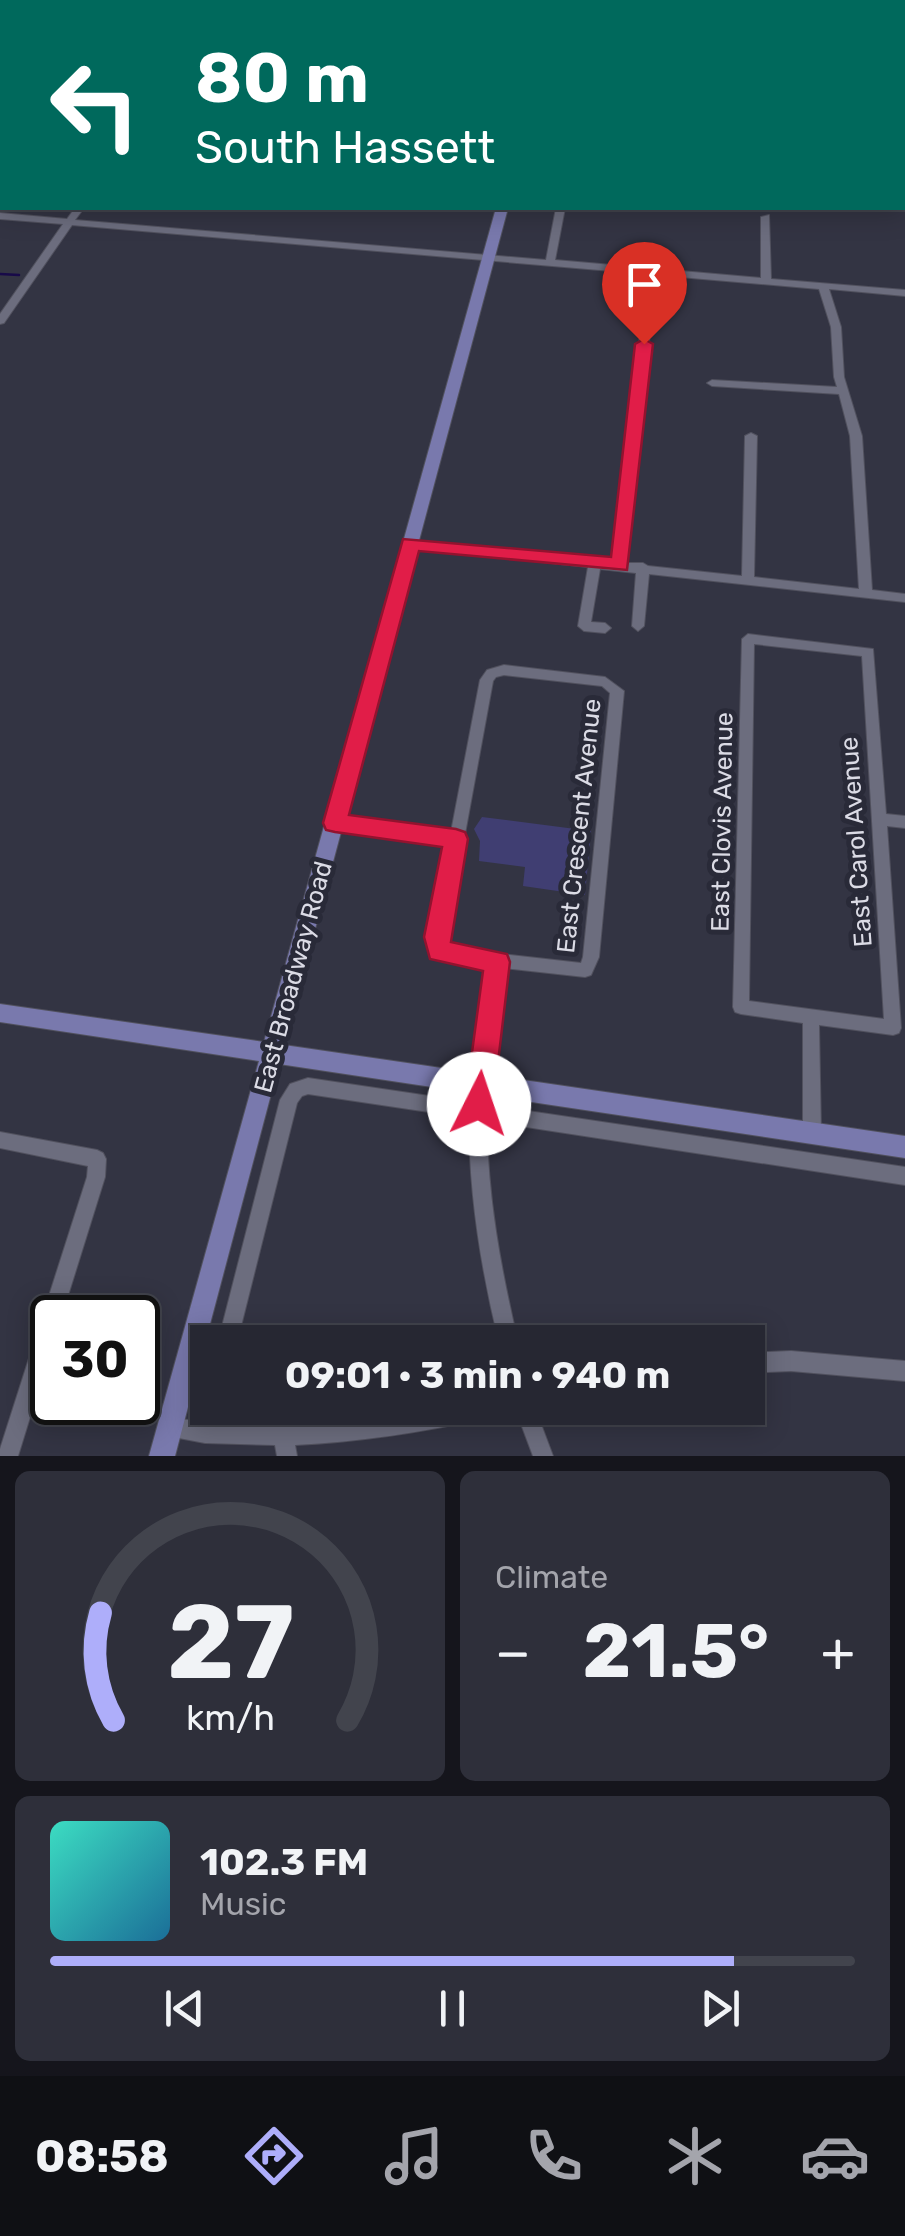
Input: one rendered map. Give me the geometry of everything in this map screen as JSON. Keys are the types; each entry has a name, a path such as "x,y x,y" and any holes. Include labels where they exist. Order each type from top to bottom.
{"main road":[{"name":"East Broadway Road","path":"162,1456 501,210"},
{"path":"0,1012 905,1147"}],"street":[{"path":"0,321 78,210"},
{"path":"550,262 561,210"},
{"path":"0,216 905,293"},
{"path":"766,217 766,281"},
{"path":"620,565 652,270"},
{"path":"823,286 836,327 844,391 856,436 866,594"},
{"path":"0,300 14,301"},
{"path":"712,383 844,391"},
{"path":"748,581 751,436"},
{"path":"410,544 905,598"},
{"path":"594,562 584,626 606,628"},
{"path":"638,626 644,567"},
{"name":"East Carol Avenue","path":"748,639 868,652 893,1028 811,1016"},
{"name":"East Clovis Avenue","path":"748,639 741,1006 811,1016"},
{"name":"East Crescent Avenue","path":"456,839 487,680 492,672 588,680 614,687 618,696 593,939 585,970 497,962"},
{"path":"879,819 905,822"},
{"path":"335,823 456,839 437,937 439,951 497,962 478,1112 478,1152 492,1276 504,1325"},
{"path":"811,1016 812,1133"},
{"name":"East Broadway Road","path":"232,1325 289,1100 296,1090 308,1086 478,1112"},
{"path":"478,1112 905,1176"},
{"path":"0,1140 97,1158 96,1177 8,1456"},
{"path":"765,1362 905,1372"},
{"path":"204,1432 206,1425"},
{"path":"170,1428 285,1447 416,1425"},
{"path":"531,1425 542,1456"}],"shaded area":[{"path":"482,817 591,831 585,895 523,886 525,867 479,861 480,841 474,829"}],"waterway":[{"path":"0,274 19,275"}],"route":[{"path":"479,1104 497,962 439,951 437,937 456,839 335,823 410,544 620,565 644,344"}]}
